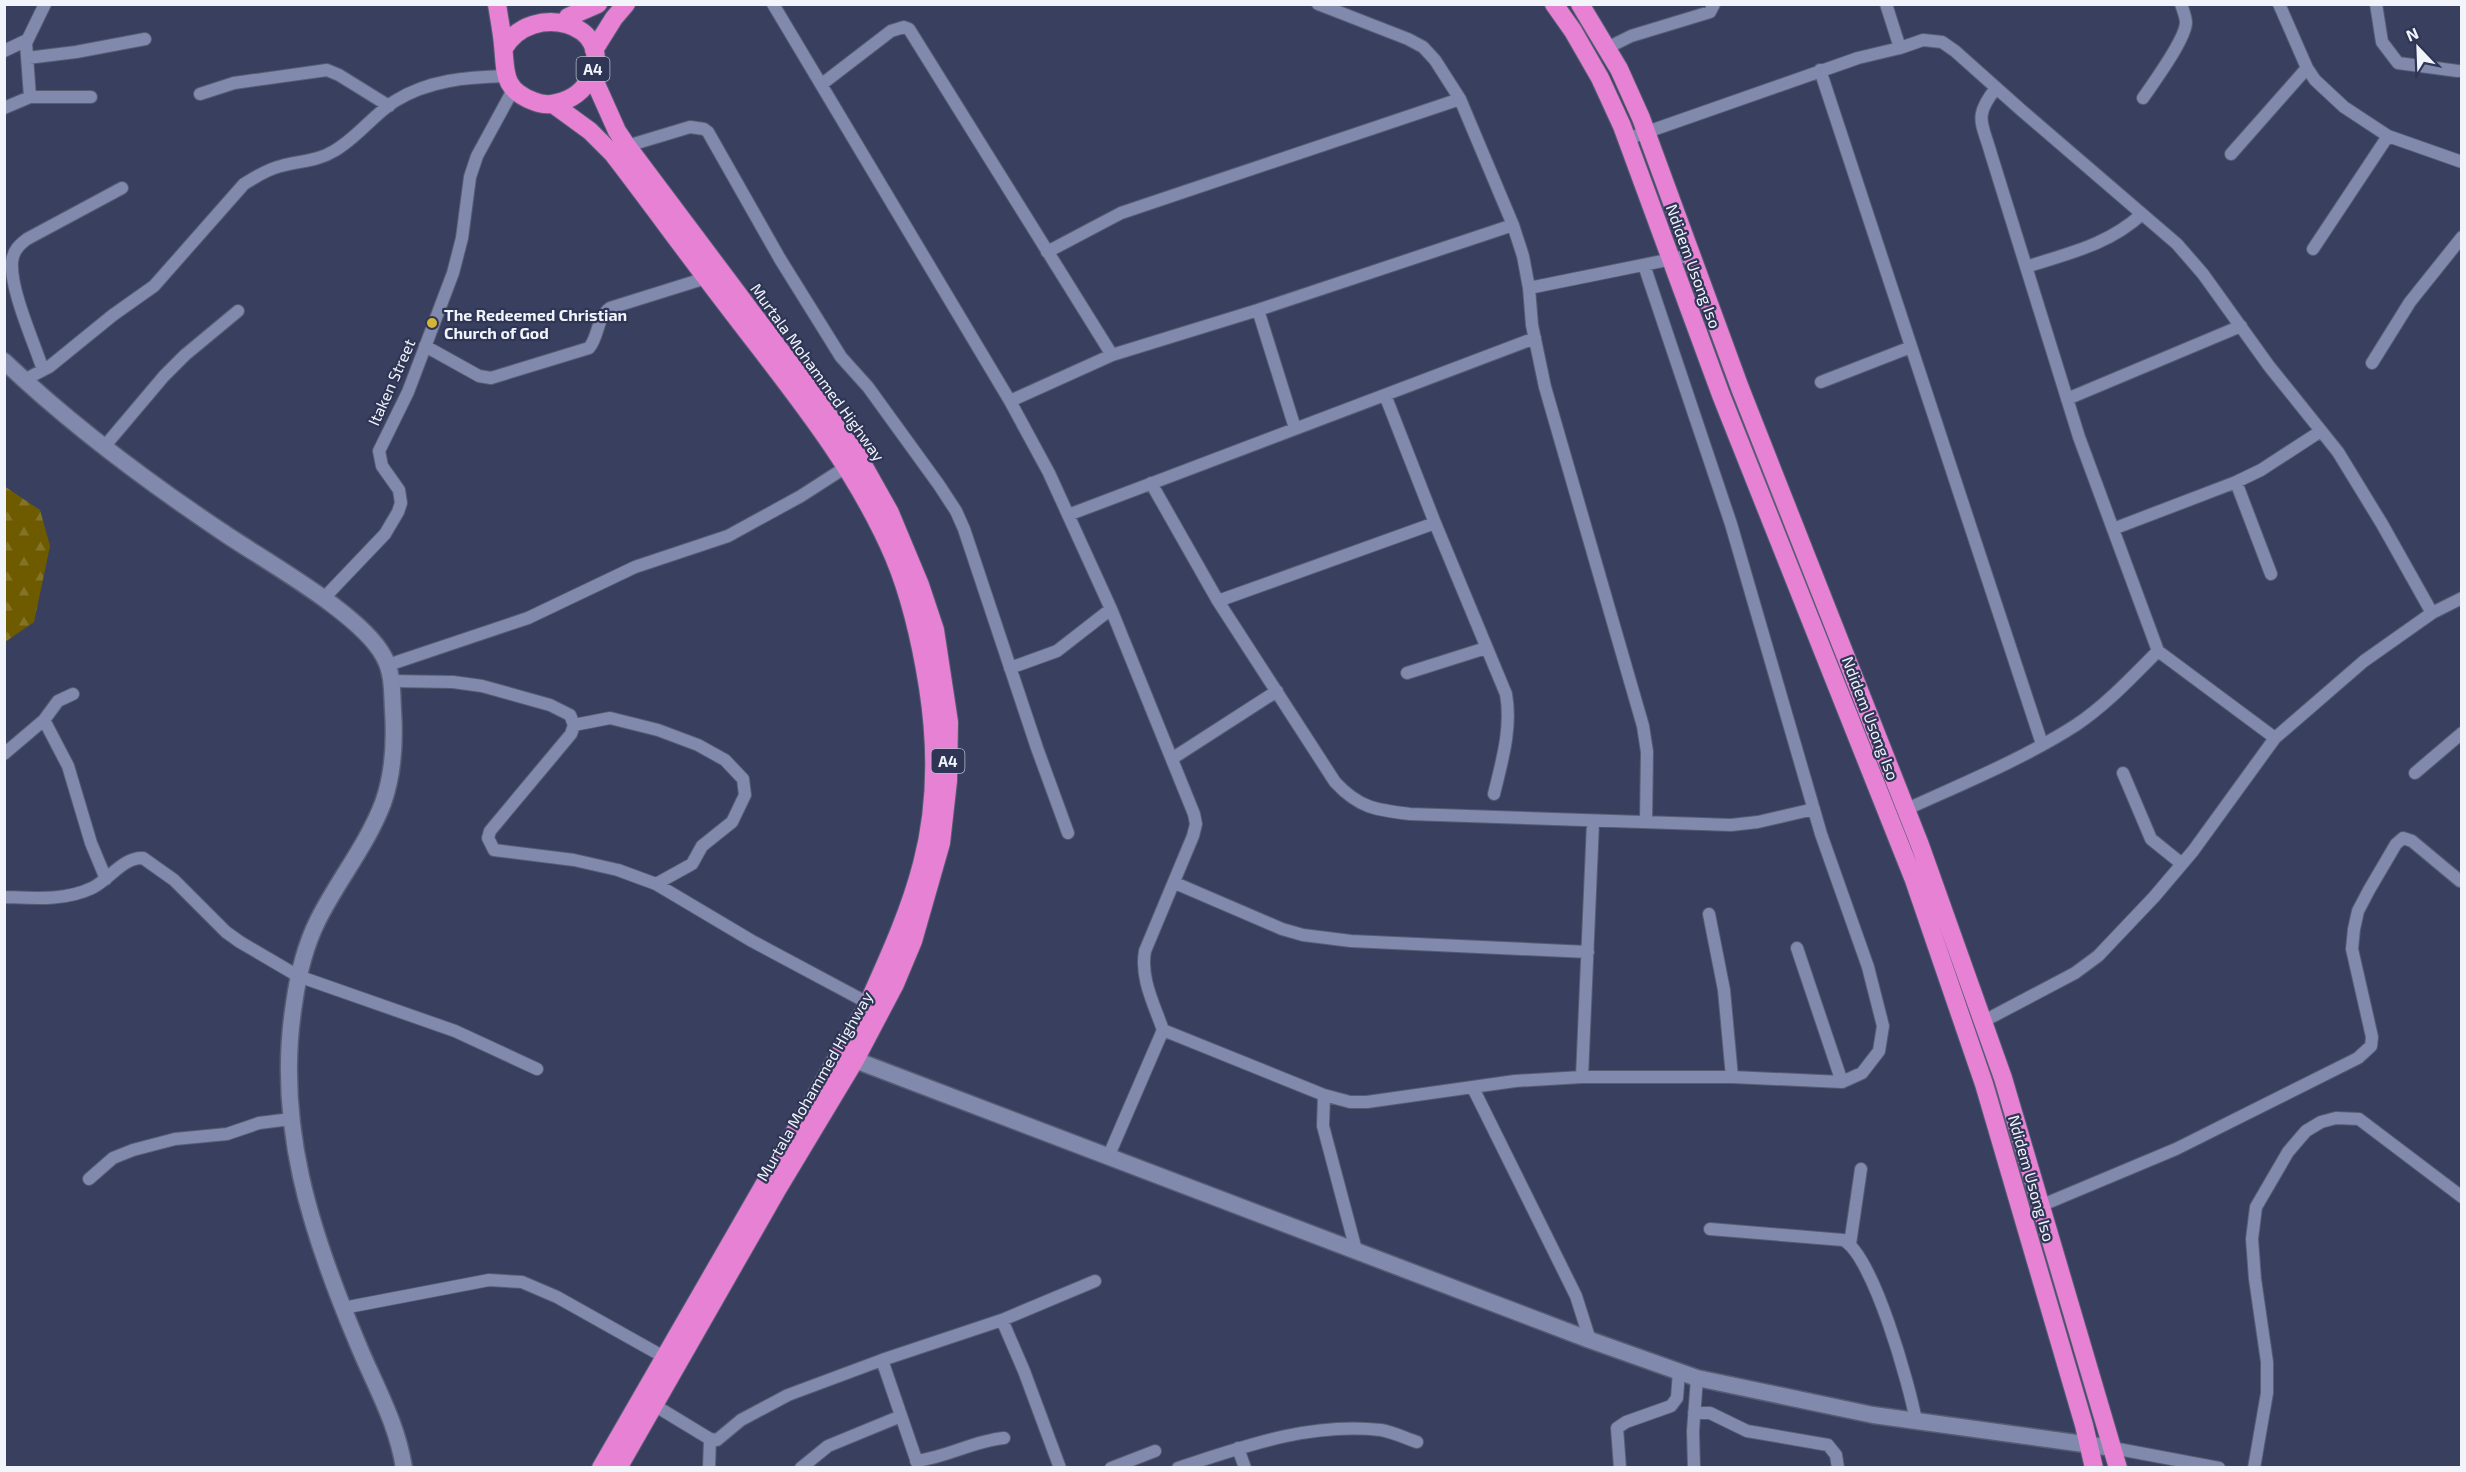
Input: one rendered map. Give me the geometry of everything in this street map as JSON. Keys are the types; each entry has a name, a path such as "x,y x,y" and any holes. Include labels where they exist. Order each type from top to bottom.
{"highway":[{"path":"496,4 504,48"},
{"path":"510,82 503,62 504,48 508,36 521,22 538,14 598,4"},
{"path":"594,50 614,18 626,4"},
{"name":"Ndidem Usong Iso","path":"1554,4 1573,31 1600,78 1627,139 1721,395 1914,880 1984,1084 2084,1425 2094,1467"},
{"name":"Ndidem Usong Iso","path":"1580,4 1618,69 1647,133 1740,388 1907,808 2003,1078 2118,1467"},
{"name":"A4","path":"510,82 525,98 538,103 553,104 569,99 583,89 595,63 592,42 583,27 552,11"},
{"path":"1600,78 1618,69"},
{"name":"Murtala Mohammed Highway","path":"591,75 617,131 627,146 858,456 890,513 920,585 935,630 948,722 948,781 941,843 914,940 895,984 855,1060 778,1188 618,1467"},
{"name":"Murtala Mohammed Highway","path":"553,104 590,131 613,154 788,383 846,467 885,537 910,603 923,651 935,767 922,863 901,929 868,1003 601,1467"}],"street":[{"path":"30,98 27,40 45,4"},
{"path":"773,4 1010,401 1049,472 1111,609 1190,801 1196,824 1175,883 1145,951 1143,963 1144,974 1163,1030 1110,1155"},
{"path":"1318,4 1408,39 1423,47 1435,60 1460,99 1513,225 1529,288 1535,338 1545,387 1643,726 1647,752 1646,822"},
{"path":"1607,48 1631,36 1710,12 1714,4"},
{"path":"1886,4 1900,48"},
{"path":"2143,98 2182,34 2186,23 2181,4"},
{"path":"2279,4 2307,68 2315,80 2344,107 2388,136 2462,162"},
{"path":"2376,4 2382,42 2398,63 2458,71"},
{"path":"822,84 891,31 904,27 909,29 1112,355"},
{"path":"27,58 76,52 145,39"},
{"path":"4,51 27,40"},
{"path":"1627,139 1820,70 1923,40 1942,42 2177,244 2204,273 2241,326 2338,452 2432,613"},
{"path":"2231,154 2307,68"},
{"path":"200,94 234,83 327,70 389,106"},
{"path":"1820,70 2042,744"},
{"path":"24,380 43,370 159,282 244,184 262,172 279,166 322,158 408,94 450,80 510,82"},
{"name":"Itaken Street","path":"323,599 385,534 398,512 401,503 399,490 382,466 380,451 408,392 456,264 473,166 510,82"},
{"path":"1996,88 1983,104 1982,119 2067,399 2158,651 2275,738"},
{"path":"4,108 30,98 91,97"},
{"path":"1047,252 1121,213 1460,99"},
{"path":"627,146 690,128 704,129 708,132 780,259 841,357 868,387 956,511 1068,833"},
{"path":"2313,249 2388,136"},
{"path":"43,370 20,304 13,272 14,254 18,246 27,239 122,188"},
{"path":"2026,267 2110,239 2142,214"},
{"path":"1010,401 1060,376 1112,355 1258,310 1513,225"},
{"path":"2372,363 2410,302 2462,237"},
{"path":"1529,288 1692,255"},
{"path":"1163,1030 1324,1095 1350,1102 1367,1102 1515,1081 1582,1077 1732,1077 1842,1082 1862,1073 1872,1063 1879,1051 1882,1026 1858,936 1814,809 1731,524 1644,265"},
{"path":"425,346 479,375 491,378 501,377 589,348 603,314 610,308 706,278"},
{"path":"1258,310 1295,428"},
{"path":"105,447 164,375 238,311"},
{"path":"2067,399 2241,326"},
{"path":"1068,515 1535,338"},
{"path":"1821,382 1911,347"},
{"path":"4,361 41,397 105,447 219,530 323,599 362,629 378,647 389,673 394,722 392,758 383,803 356,857 317,921 298,976 290,1049 291,1119 304,1198 321,1251 391,1418 401,1448 404,1467"},
{"path":"1385,395 1506,694 1509,712 1506,741 1494,794"},
{"path":"2113,529 2236,482 2261,470 2321,431"},
{"path":"389,673 528,618 634,567 728,536 801,496 846,467"},
{"path":"2236,482 2271,574"},
{"path":"1151,483 1218,601 1276,691 1335,782 1359,804 1378,811 1410,814 1731,825 1758,822 1814,809"},
{"path":"1218,601 1435,523"},
{"path":"1984,1021 2075,973 2098,957 2182,864 2275,738 2364,661 2432,613 2462,598"},
{"path":"1010,668 1057,651 1111,609"},
{"path":"1407,673 1486,648"},
{"path":"1907,808 2006,764 2075,725 2098,708 2158,651"},
{"path":"389,673 482,686 558,708 570,715 574,725 571,735 490,831 490,844 494,850 574,860 618,870 656,884 752,941 868,1003"},
{"path":"1173,758 1276,691"},
{"path":"4,754 44,720 58,701 73,694"},
{"path":"574,725 610,718 658,730 698,745 725,760 743,779 746,795 732,822 702,846 692,864 656,884"},
{"path":"44,720 68,766 91,843 106,879"},
{"path":"2415,773 2462,733"},
{"path":"2123,773 2151,839 2182,864"},
{"path":"1582,1077 1593,822"},
{"path":"2040,1206 2176,1149 2358,1058 2371,1046 2372,1037 2352,949 2358,911 2369,890 2396,844 2403,838 2412,841 2460,881"},
{"path":"4,897 64,896 93,888 130,860 143,858 174,880 226,932 298,976 455,1031 537,1069"},
{"path":"1175,883 1282,929 1303,935 1351,942 1588,952"},
{"path":"1708,914 1724,990 1732,1077"},
{"path":"1797,948 1842,1082"},
{"path":"855,1060 1110,1155 1590,1340 1697,1378 1874,1415 2113,1448 2219,1467"},
{"path":"1473,1088 1576,1296 1590,1340"},
{"path":"1324,1095 1323,1126 1356,1250"},
{"path":"2254,1467 2267,1393 2267,1362 2255,1279 2252,1239 2256,1207 2288,1152 2306,1131 2321,1122 2336,1118 2359,1119 2462,1197"},
{"path":"89,1179 113,1158 133,1150 175,1139 227,1134 259,1124 291,1119"},
{"path":"1851,1244 1861,1169"},
{"path":"1710,1229 1843,1240 1851,1244 1871,1282 1902,1360 1916,1421"},
{"path":"343,1308 489,1280 522,1282 557,1297 664,1358"},
{"path":"654,1405 710,1439 722,1438 741,1420 788,1395 882,1360 1002,1320 1095,1281"},
{"path":"1002,1320 1060,1467"},
{"path":"882,1360 918,1464 944,1457 981,1442 1004,1438"},
{"path":"1620,1467 1617,1428 1626,1422 1671,1406 1677,1398 1679,1371"},
{"path":"1694,1467 1694,1413 1697,1378"},
{"path":"1694,1413 1710,1413 1747,1431 1828,1445 1836,1455 1838,1467"},
{"path":"801,1467 828,1446 901,1416"},
{"path":"1179,1467 1271,1438 1307,1432 1344,1429 1384,1431 1416,1442"},
{"path":"709,1467 710,1439"},
{"path":"1238,1448 1245,1467"},
{"path":"1111,1467 1155,1451"}],"green space":[{"path":"4,486 40,510 50,546 34,622 5,642"}],"place":[{"name":"The Redeemed Christian Church of God","path":"432,323"}]}
